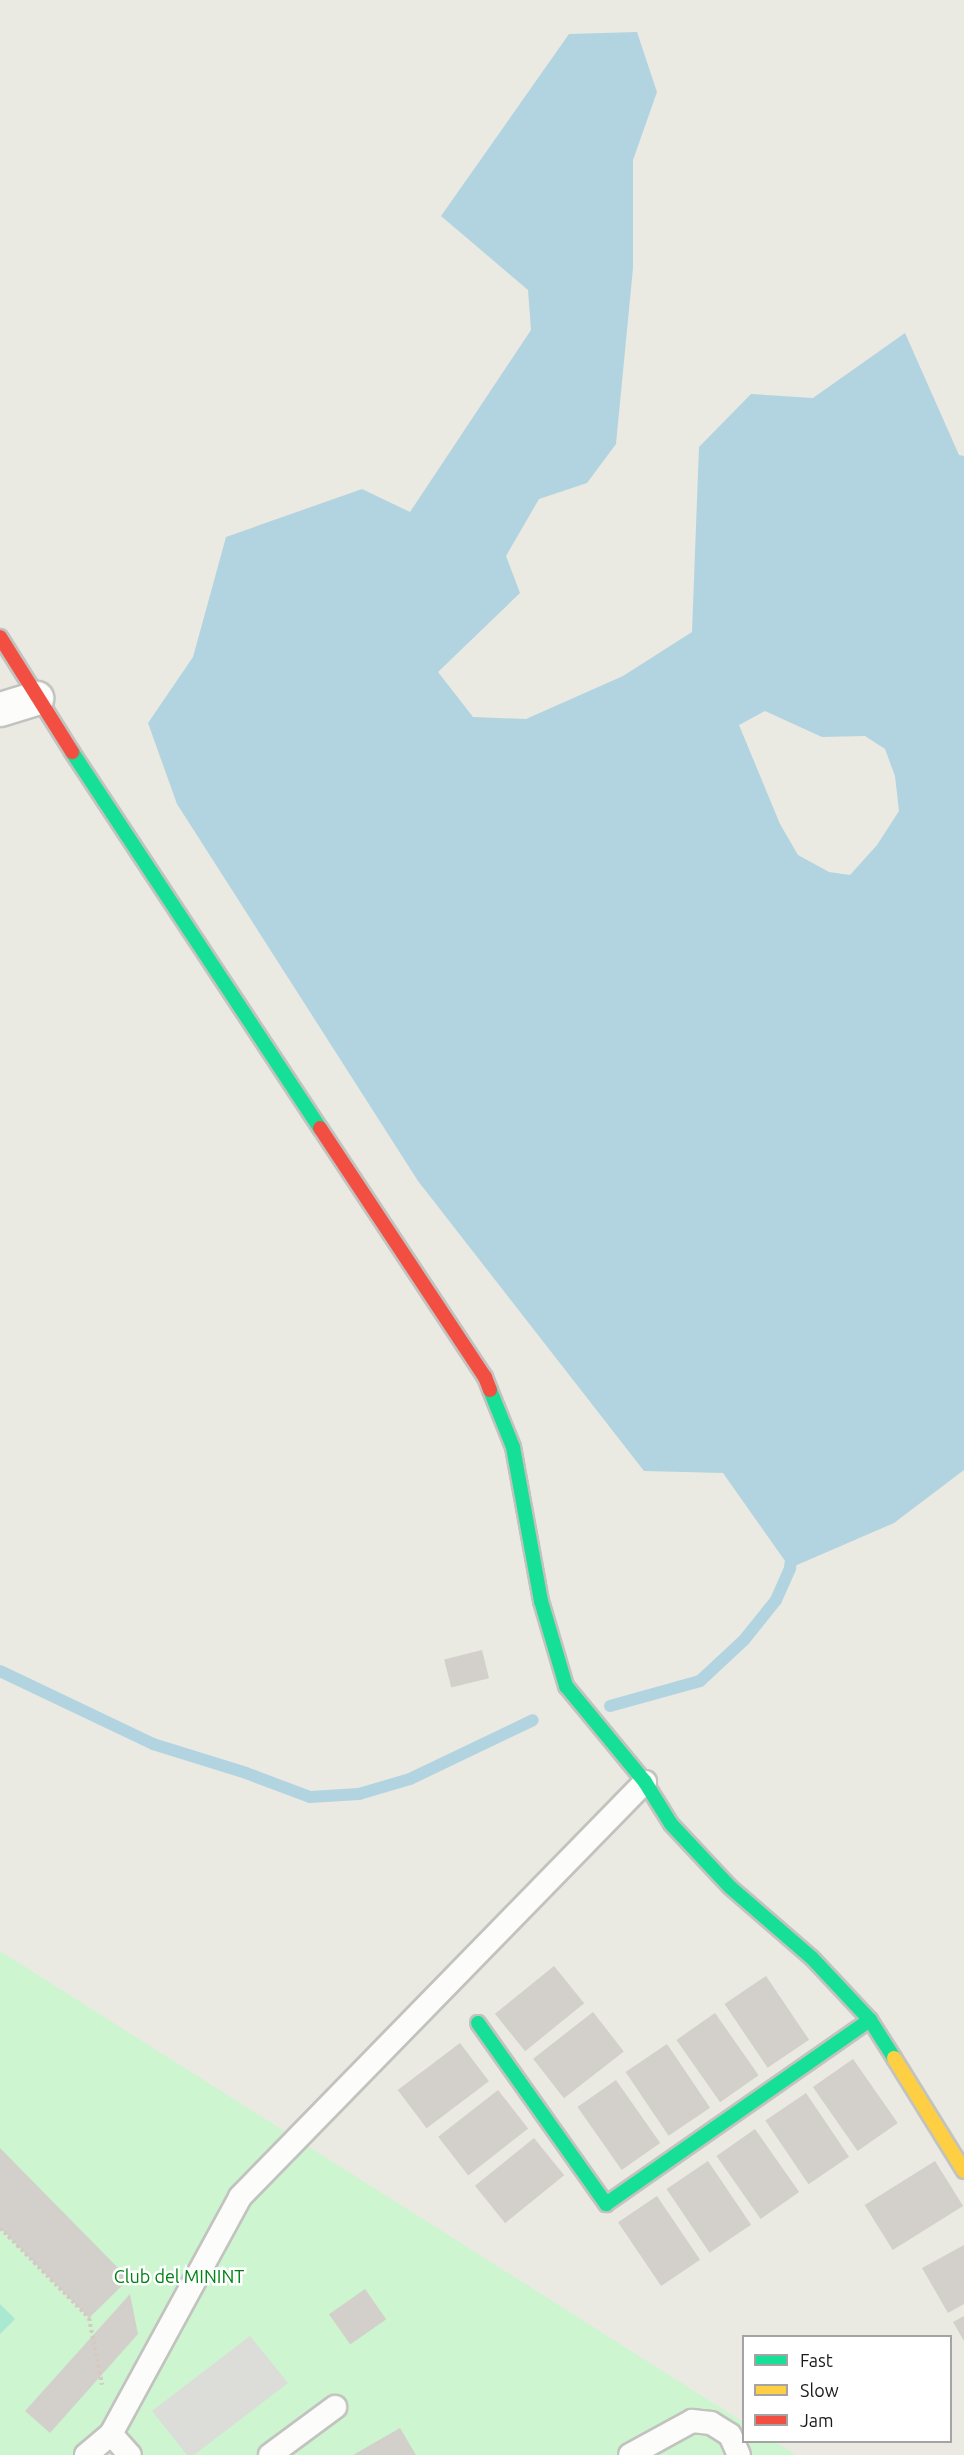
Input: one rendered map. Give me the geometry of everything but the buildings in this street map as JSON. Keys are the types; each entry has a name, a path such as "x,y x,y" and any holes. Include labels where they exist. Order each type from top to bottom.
{"street":[{"path":"0,637 36,698 485,1377 513,1447 541,1601 566,1686 645,1782 671,1824 730,1887 812,1958 870,2020 964,2171"},
{"path":"0,710 36,698"},
{"path":"478,2023 606,2204 870,2020"}],"lane":[{"path":"86,2455 111,2433 240,2197 645,1782"},
{"path":"270,2455 335,2408"},
{"path":"630,2455 692,2421 711,2423 730,2435 739,2455"},
{"path":"111,2433 130,2455"}],"path":[{"path":"0,2228 89,2318 111,2433"}],"green space":[{"name":"Club del MININT","path":"0,1951 742,2421 742,2443 777,2443 796,2455 0,2455"},
{"path":"0,2304 15,2319 0,2334"}],"shaded area":[{"path":"250,2336 288,2383 194,2455 187,2455 152,2411"}],"water":[{"path":"637,32 657,92 633,160 633,268 616,444 587,483 539,499 506,556 520,593 438,672 473,717 526,719 623,676 692,632 699,447 751,394 813,398 905,333 959,455 964,456 964,1470 894,1523 790,1568 723,1473 644,1471 418,1181 177,804 148,723 193,657 226,537 362,489 410,512 531,330 528,290 441,216 569,34","holes":["765,711 822,737 865,736 885,749 895,776 899,811 877,845 850,875 829,872 798,855 780,824 739,725"]}],"waterway":[{"path":"610,1706 700,1681 744,1640 776,1600 790,1568 792,1552"},
{"path":"0,1671 153,1744 246,1773 310,1797 359,1794 410,1779 533,1720"}],"traffic: fast":[{"path":"72,752 320,1128"},
{"path":"490,1390 513,1447 541,1601 566,1686 645,1782 671,1824 730,1887 812,1958 870,2020 894,2058"},
{"path":"478,2023 606,2204 870,2020"}],"traffic: slow":[{"path":"894,2058 964,2171"}],"traffic: jam":[{"path":"0,637 72,752"},
{"path":"320,1128 485,1377 490,1390"}]}
